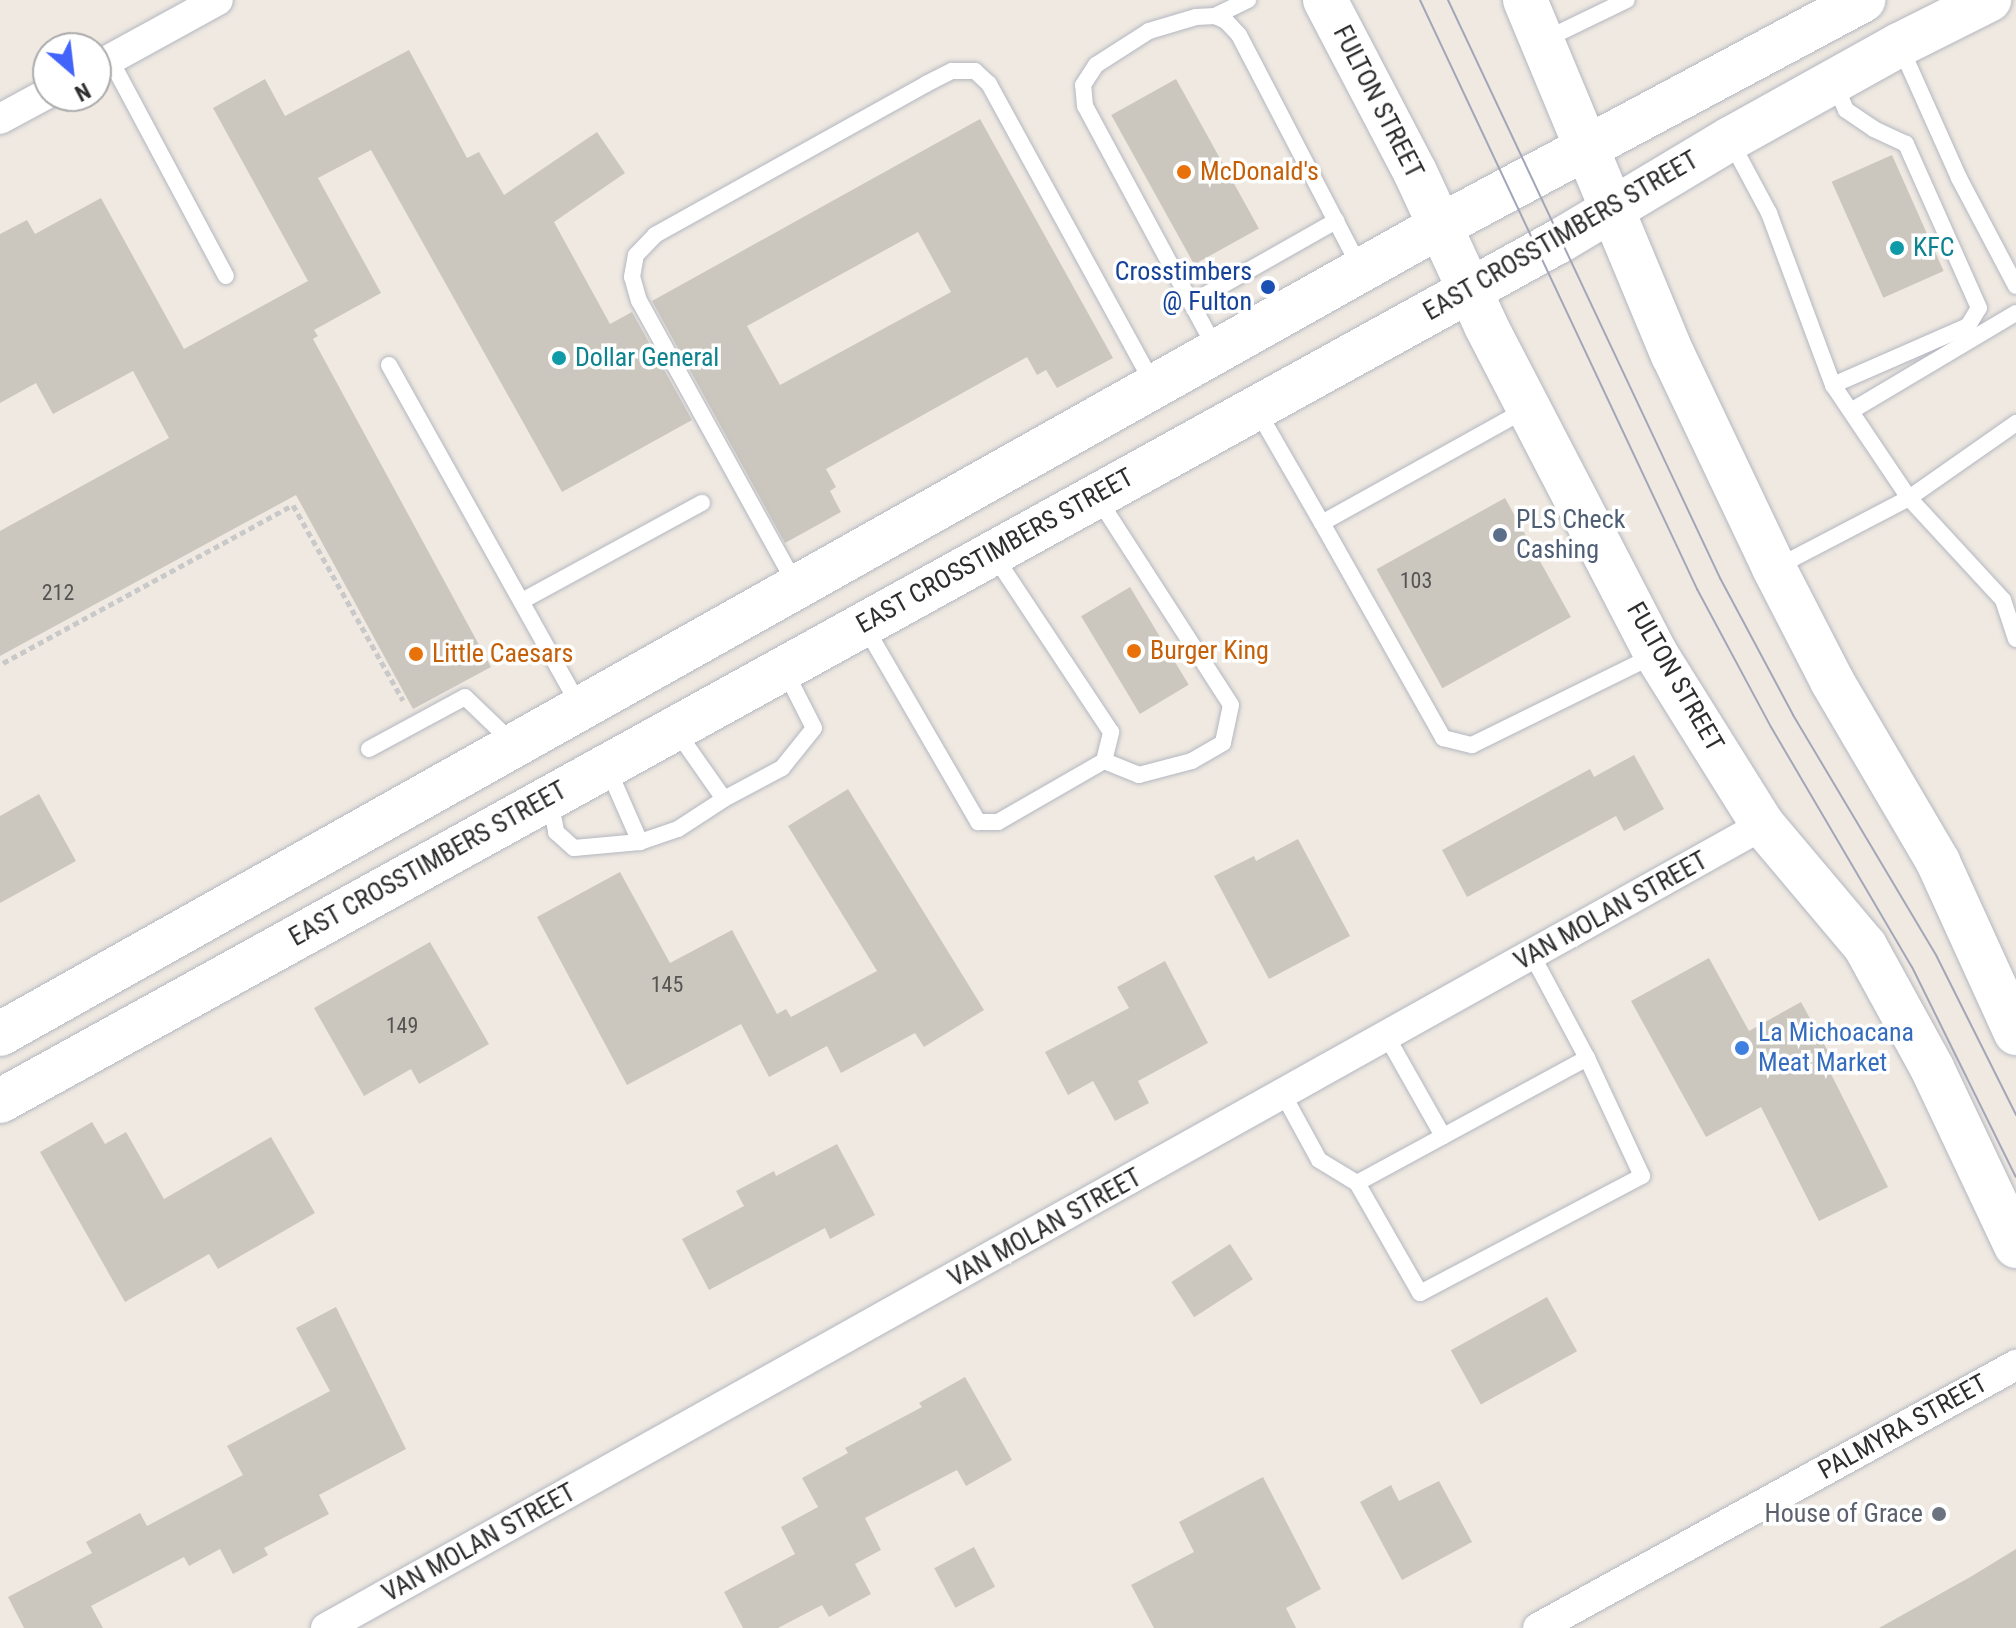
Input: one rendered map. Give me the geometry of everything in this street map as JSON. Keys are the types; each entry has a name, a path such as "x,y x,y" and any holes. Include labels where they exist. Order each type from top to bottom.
{"main road":[{"name":"FULTON STREET","path":"1325,0 1656,654 1763,825 1865,946 1932,1068 2016,1246"},
{"path":"1525,0 1673,355 1774,568 1832,681 1938,862 2016,1033"},
{"name":"EAST CROSSTIMBERS STREET","path":"0,1101 1256,408 1612,210 1730,139 1899,45 1989,0"},
{"path":"0,1034 1440,226 1853,2"},
{"path":"963,494 993,553"},
{"path":"517,746 549,797"},
{"path":"74,993 98,1046"}],"street":[{"path":"112,58 218,0"},
{"path":"0,119 32,102"},
{"name":"VAN MOLAN STREET","path":"326,1628 1284,1096 1763,825"},
{"name":"PALMYRA STREET","path":"1538,1628 2016,1365"}],"lane":[{"path":"1218,351 1085,106 1083,85 1096,65 1149,31 1196,17 1215,16 1248,0"},
{"path":"1542,41 1599,6 1627,0"},
{"path":"1215,16 1226,21 1239,35 1362,270"},
{"path":"1899,45 1959,178 2016,286"},
{"path":"797,588 639,301 632,277 636,255 655,235 926,84 952,71 975,71 989,84 1155,387"},
{"path":"112,79 226,276"},
{"path":"1833,82 1846,110 1874,129 1906,144 1979,308 1968,326 1833,385"},
{"path":"1730,139 1769,213 1833,385 1909,498 2003,600 2016,639"},
{"path":"1191,303 1336,221"},
{"path":"1851,411 2016,313"},
{"path":"389,365 582,709"},
{"path":"1256,408 1443,738 1472,745 1656,654"},
{"path":"1322,523 1529,408"},
{"path":"1774,568 1909,498 2016,423"},
{"path":"1096,496 1231,705 1223,743 1192,761 1139,775 1104,761"},
{"path":"522,601 702,503"},
{"path":"863,624 978,822 998,822 1104,761 1111,732 993,553"},
{"path":"549,797 556,832 574,848 640,842 678,829 724,799 782,768 814,728 784,668"},
{"path":"369,749 465,697 517,746"},
{"path":"674,728 724,799"},
{"path":"607,766 640,842"},
{"path":"1284,1096 1319,1160 1357,1183 1420,1293 1642,1176 1587,1058 1532,955"},
{"path":"1387,1037 1443,1136"},
{"path":"1357,1183 1587,1058"}],"path":[{"path":"3,663 293,505 416,723"}],"building":[{"path":"409,50 467,158 479,152 504,195 597,132 625,173 554,222 610,324 632,312 692,420 562,492 371,150 318,178 381,293 314,330 318,336 313,339 491,667 413,709 296,495 0,656 0,531 169,438 133,371 53,414 36,383 0,403 0,234 27,220 35,234 101,198 184,349 308,281 213,108 265,79 285,116"},
{"name":"McDonald's","path":"1176,79 1259,229 1194,264 1111,115"},
{"path":"980,119 1113,358 1057,388 1046,370 1037,375 1027,357 826,469 836,487 830,491 841,512 785,543 652,301","holes":["918,232 951,292 780,385 747,326"]},
{"name":"KFC","path":"1892,155 1944,271 1883,298 1832,182"},
{"path":"1505,498 1571,617 1442,688 1376,569"},
{"name":"Burger King","path":"1130,587 1189,685 1140,714 1081,616"},
{"path":"1634,755 1664,809 1624,831 1616,816 1467,897 1442,850 1590,769 1594,777"},
{"path":"848,789 984,1010 924,1047 915,1033 841,1073 827,1046 769,1077 741,1024 627,1085 537,917 620,872 670,963 732,930 777,1014 786,1009 791,1017 877,971 788,826"},
{"path":"39,794 76,861 0,903 0,816"},
{"path":"1298,839 1350,936 1269,979 1214,876 1254,856 1256,861"},
{"path":"430,942 489,1044 419,1084 411,1069 364,1096 314,1008"},
{"name":"La Michoacana Meat Market","path":"1709,958 1749,1031 1801,1002 1836,1066 1829,1070 1888,1187 1819,1221 1761,1107 1706,1137 1631,1001"},
{"path":"1165,961 1208,1043 1138,1081 1149,1103 1115,1121 1093,1081 1068,1095 1045,1052 1129,1008 1117,987"},
{"path":"92,1122 105,1144 126,1132 164,1199 271,1137 315,1213 218,1269 209,1254 125,1302 40,1152"},
{"path":"837,1144 875,1215 830,1239 825,1228 709,1290 682,1239 744,1206 736,1191 774,1171 776,1176"},
{"path":"1230,1244 1253,1279 1194,1317 1171,1282"},
{"path":"1547,1297 1577,1351 1481,1405 1451,1350"},
{"path":"336,1307 406,1449 319,1495 329,1514 264,1548 268,1555 233,1574 220,1549 189,1566 184,1557 91,1606 103,1628 24,1628 8,1597 92,1553 86,1542 140,1513 147,1526 243,1475 227,1446 330,1391 296,1328"},
{"path":"965,1377 1012,1460 966,1486 957,1470 865,1518 881,1550 855,1564 871,1594 829,1617 822,1605 778,1628 743,1628 724,1592 795,1554 781,1527 818,1507 802,1478 848,1453 845,1448 922,1407 919,1403"},
{"path":"1263,1477 1321,1589 1286,1608 1296,1628 1154,1628 1131,1585 1194,1552 1179,1522"},
{"path":"1439,1481 1472,1542 1402,1580 1360,1502 1391,1485 1399,1501"},
{"path":"974,1547 995,1587 955,1608 934,1568"},
{"path":"2016,1549 2016,1628 1879,1628 1972,1576"}],"tram line":[{"path":"1420,0 1697,589 1771,727 1912,967 2016,1177"},
{"path":"1448,0 1720,578 1793,715 1936,955 2016,1115"}],"place":[{"name":"McDonald's","path":"1184,172"},
{"name":"KFC","path":"1897,248"},
{"name":"Crosstimbers @ Fulton","path":"1268,287"},
{"name":"Dollar General","path":"559,358"},
{"name":"PLS Check Cashing","path":"1500,535"},
{"name":"Burger King","path":"1134,651"},
{"name":"Little Caesars","path":"416,654"},
{"name":"La Michoacana Meat Market","path":"1742,1048"},
{"name":"House of Grace","path":"1939,1514"}]}
